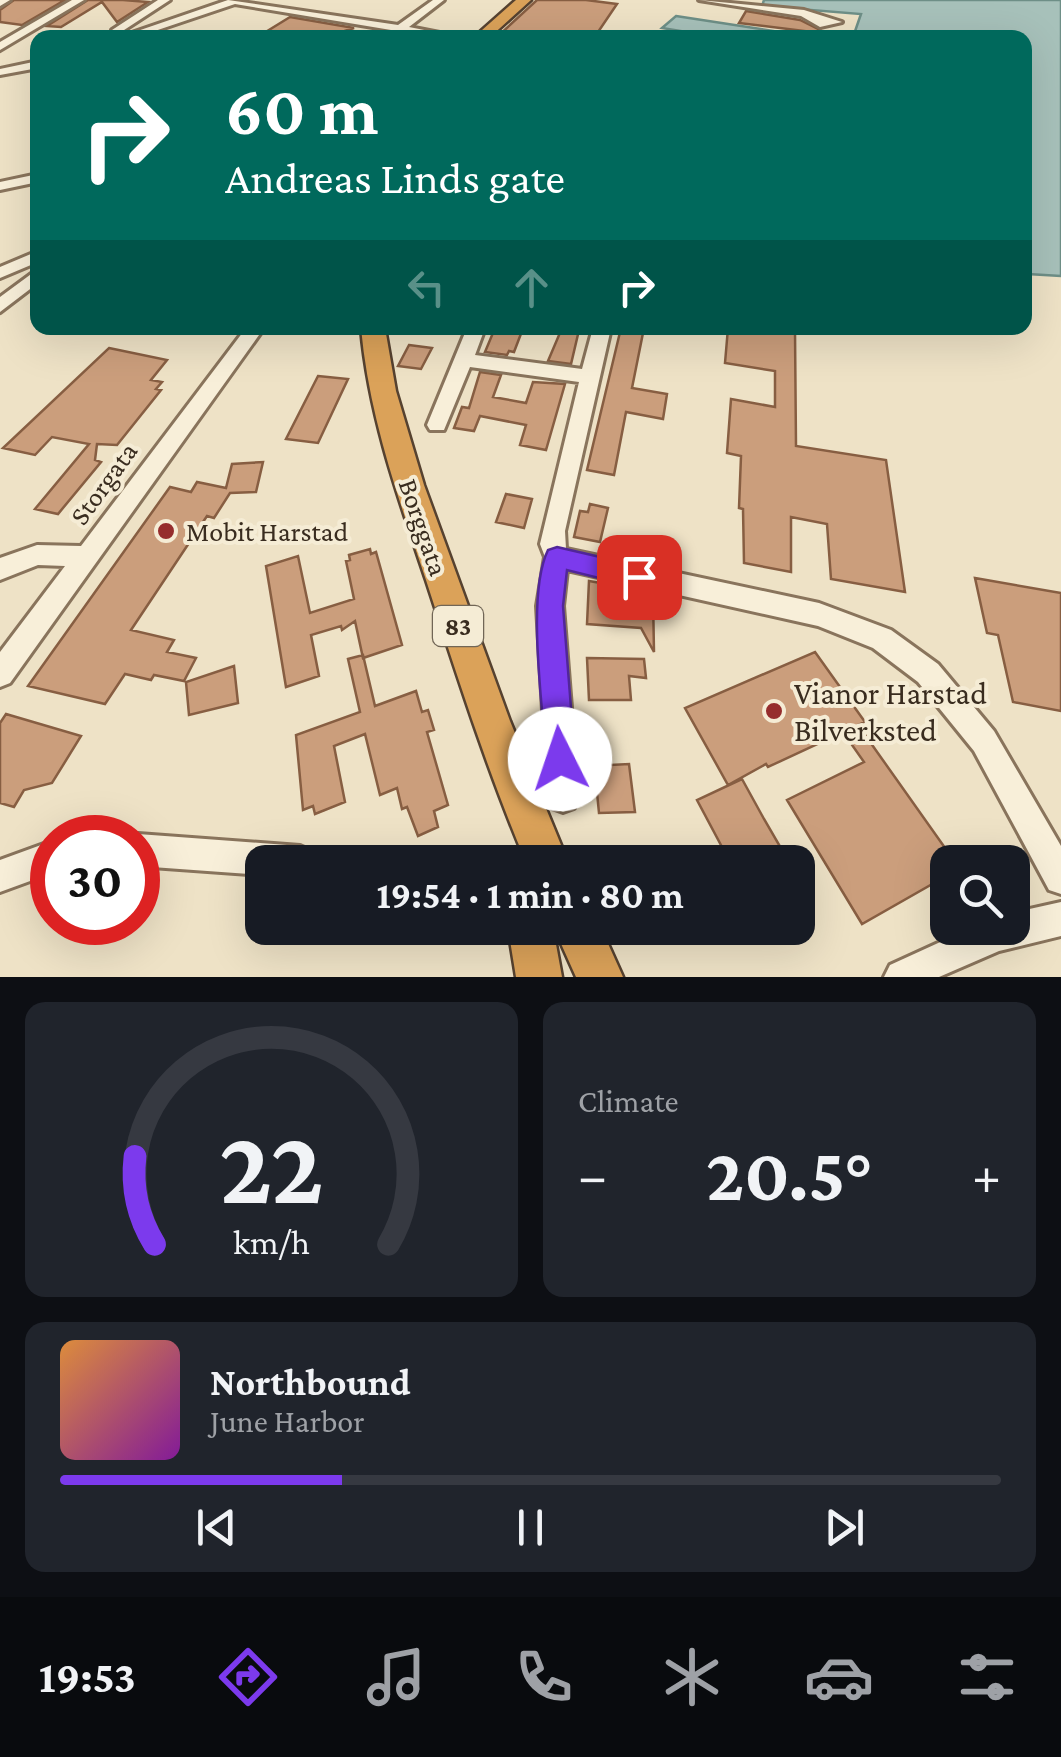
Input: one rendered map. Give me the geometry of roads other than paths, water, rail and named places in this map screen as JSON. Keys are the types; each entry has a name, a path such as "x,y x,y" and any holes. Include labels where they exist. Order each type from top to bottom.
{"highway":[{"path":"489,30 524,0"},
{"name":"Borggata","path":"374,335 387,408 405,473 510,780 539,845"},
{"name":"Borggata","path":"510,780 520,845"},
{"path":"533,945 538,977"},
{"path":"584,945 600,977"}],"street":[{"path":"0,47 80,0"},
{"path":"116,30 165,0"},
{"path":"398,30 439,0"},
{"path":"704,0 804,12"},
{"path":"143,30 236,1 413,30"},
{"path":"324,16 336,8"},
{"path":"0,72 30,66"},
{"path":"0,186 30,180"},
{"path":"0,274 30,260"},
{"path":"0,306 30,281"},
{"name":"Storgata","path":"0,674 250,335"},
{"path":"437,425 473,335"},
{"path":"563,798 550,606 557,557 552,544 600,335"},
{"path":"463,360 590,377"},
{"path":"0,569 37,555 85,556"},
{"path":"557,557 820,615 882,639 928,673 984,742 1061,878"},
{"path":"160,852 245,858"},
{"path":"0,876 30,865"},
{"path":"902,977 964,947 1033,923 1061,919"}],"water":[{"path":"764,0 1061,0 1061,276 1032,274 1032,30 855,30 861,14 762,6"},
{"path":"676,16 767,30 674,30 662,28"}],"place":[{"name":"Mobit Harstad","path":"166,531"},
{"name":"Vianor Harstad Bilverksted","path":"774,711"}]}
